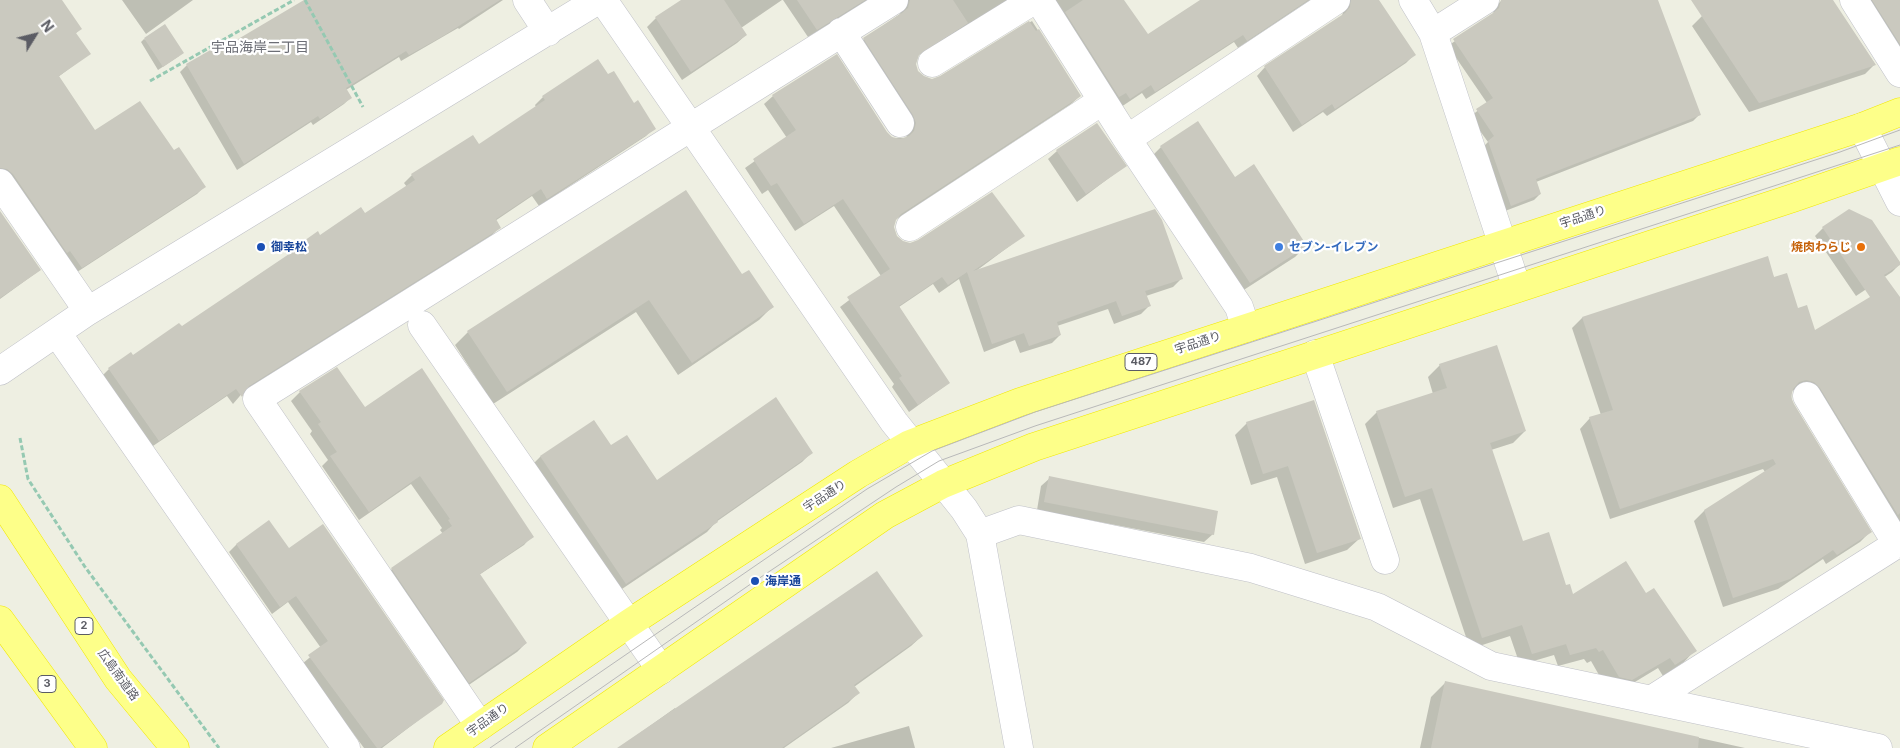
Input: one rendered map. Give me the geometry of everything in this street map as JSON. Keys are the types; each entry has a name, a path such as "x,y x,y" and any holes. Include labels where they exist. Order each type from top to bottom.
{"highway":[{"name":"宇品通り","path":"448,748 628,624 858,474 910,444 1020,402 1862,127 1900,112"},
{"path":"547,748 885,515 943,484 1034,447 1891,165"},
{"name":"広島南道路","path":"0,499 118,679 175,748"},
{"name":"3","path":"0,620 93,748"},
{"path":"0,648 76,748"}],"street":[{"path":"527,0 548,32"},
{"path":"0,371 88,311 598,0"},
{"path":"603,0 910,444 964,509 980,534 1019,748"},
{"path":"480,726 257,399 693,128 894,0"},
{"path":"1126,139 1336,0"},
{"path":"1413,0 1433,33 1518,288"},
{"path":"1433,33 1485,0"},
{"path":"1854,0 1900,73"},
{"path":"932,63 1043,2 1126,139 1239,307 1246,328"},
{"path":"841,32 900,123"},
{"path":"910,227 1102,101"},
{"path":"1862,127 1891,165 1900,202"},
{"path":"0,182 88,311"},
{"path":"422,325 661,670"},
{"path":"57,333 346,748"},
{"path":"1315,354 1384,560"},
{"path":"1652,700 1898,543 1807,396"},
{"path":"980,534 1019,520 1251,568 1376,607 1491,666 1878,748"}],"path":[{"path":"150,81 294,0"},
{"path":"305,0 363,108"},
{"path":"20,438 28,479 33,487 85,567 219,748"}],"building":[{"path":"0,0 62,0 82,29 76,33 91,54 59,76 95,130 140,101 174,150 179,147 206,187 82,268 70,251 67,253 13,174 7,169 0,168"},
{"path":"304,0 500,0 443,36 409,55 406,51 346,88 352,98 320,119 318,116 244,164 186,64 221,44 223,48"},
{"path":"681,0 724,0 747,35 691,72 655,17"},
{"path":"797,0 865,0 817,30"},
{"path":"910,0 953,0 968,23 919,55 916,64 918,71 924,76 932,79 940,76 1029,21 1036,31 1039,29 1081,96 901,214 896,220 894,227 897,236 903,241 910,243 918,240 992,192 1025,236 973,271 1155,209 1162,220 1183,279 1145,291 1151,306 1122,316 1116,301 1057,322 1061,335 1029,346 1024,333 992,344 967,272 948,285 942,277 899,306 950,383 918,405 899,378 902,376 847,297 890,269 843,199 804,224 777,183 771,186 753,159 796,130 772,95 837,54 892,137 900,139 909,136 914,131 916,123 913,115 863,38 902,13 908,8"},
{"path":"1083,0 1124,0 1148,34 1200,0 1308,0 1247,41 1243,35 1155,92 1151,85 1130,99 1126,93 1119,97 1065,12"},
{"path":"1351,0 1379,0 1416,55 1335,109 1332,104 1302,125 1264,66 1345,13 1350,7"},
{"path":"1501,0 1658,0 1701,115 1536,179 1541,194 1511,206 1488,141 1494,136 1476,109 1493,98 1453,39 1493,13 1499,8"},
{"path":"1691,0 1833,0 1876,65 1759,103"},
{"path":"1872,0 1900,0 1900,44"},
{"path":"165,24 184,53 163,67 144,38"},
{"path":"598,59 608,74 614,71 634,103 638,100 656,129 547,199 541,189 496,219 501,228 249,386 242,397 236,389 159,441 108,368 131,352 133,355 179,323 182,326 295,250 294,248 318,231 320,235 361,207 365,213 415,180 411,174 473,135 479,144 545,100 542,96"},
{"path":"1198,121 1235,177 1254,164 1307,246 1250,283 1160,146"},
{"path":"1097,123 1127,166 1086,194 1056,150"},
{"path":"686,190 742,274 749,270 774,307 692,363 649,300 507,392 467,331"},
{"path":"1849,209 1872,220 1900,262 1900,265 1884,275 1900,297 1900,513 1898,515 1820,388 1814,382 1806,380 1799,382 1793,389 1791,397 1794,404 1872,532 1837,555 1833,550 1790,579 1733,598 1704,510 1776,464 1773,459 1620,509 1589,417 1613,410 1582,317 1768,256 1774,277 1787,273 1798,308 1807,305 1815,330 1870,297 1822,227"},
{"path":"0,211 41,270 0,298"},
{"path":"1497,345 1526,431 1490,443 1523,541 1549,532 1566,585 1570,584 1573,594 1626,561 1646,593 1654,588 1697,651 1675,665 1670,658 1632,680 1619,677 1603,650 1599,652 1596,648 1570,655 1566,644 1532,654 1522,625 1482,638 1432,488 1405,497 1376,411 1447,388 1439,364"},
{"path":"337,367 365,407 422,368 534,537 480,574 527,643 469,683 391,568 452,526 448,520 450,519 420,476 369,512 330,456 337,452 318,424 321,422 299,391"},
{"path":"776,397 813,453 717,520 718,522 626,584 540,456 594,420 611,445 627,435 657,480"},
{"path":"1314,400 1361,539 1317,553 1288,466 1263,474 1246,422"},
{"path":"1049,476 1218,511 1214,535 1044,502"},
{"path":"269,520 289,548 323,524 444,700 442,704 380,748 377,748 308,655 328,641 296,596 280,607 236,544"},
{"path":"877,571 923,636 854,685 860,693 782,748 617,748"},
{"path":"1445,681 1699,737 1698,748 1431,748"}],"tram line":[{"path":"490,748 867,489 932,451 1035,412 1840,152 1900,130"},
{"path":"515,748 755,581 896,487 939,461 1035,426 1900,145"}],"place":[{"name":"御幸松","path":"261,247"},
{"name":"セブン-イレブン","path":"1279,247"},
{"name":"焼肉わらじ","path":"1861,247"},
{"name":"海岸通","path":"755,581"}],"district":[{"name":"宇品海岸二丁目","path":"260,48"}]}
